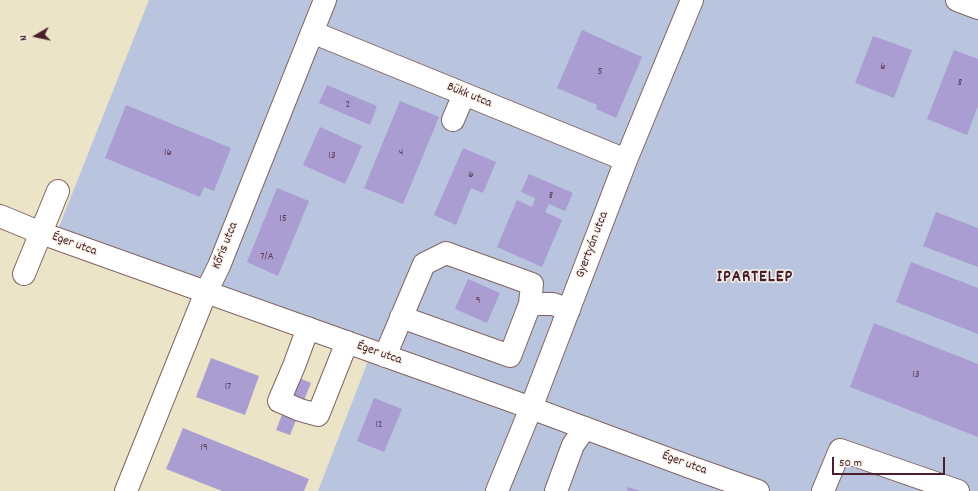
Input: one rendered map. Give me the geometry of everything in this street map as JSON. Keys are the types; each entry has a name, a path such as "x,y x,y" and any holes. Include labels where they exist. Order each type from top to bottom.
{"street":[{"name":"Kőris utca","path":"126,491 206,292 219,266 325,0"},
{"name":"Gyertyán utca","path":"497,491 531,408 626,160 692,0"},
{"path":"957,0 978,8"},
{"name":"Bükk utca","path":"312,32 626,160"},
{"path":"453,120 464,94"},
{"path":"24,274 58,191"},
{"name":"Éger utca","path":"0,216 41,233 531,408 758,491"},
{"path":"385,356 401,317 424,264 446,253 532,284 530,304 510,356 401,317"},
{"path":"530,304 553,304 569,310"},
{"path":"308,328 279,401 300,410 318,415 347,342"},
{"path":"556,491 573,445 585,428"},
{"path":"823,491 840,450 958,491"}],"shaded area":[{"path":"149,0 978,0 978,491 318,491 368,361 51,247"}],"building":[{"path":"582,30 642,57 616,118 596,109 597,105 557,88"},
{"path":"873,36 912,50 894,98 855,83"},
{"path":"954,50 978,59 978,106 967,135 927,119"},
{"path":"327,85 377,106 370,125 319,103"},
{"path":"400,101 439,117 403,204 364,188"},
{"path":"126,105 231,148 214,191 204,187 200,197 105,158"},
{"path":"320,127 362,146 345,184 303,165"},
{"path":"463,148 496,162 483,193 471,188 456,225 434,215"},
{"path":"529,174 573,193 565,211 549,204 545,212 562,220 542,267 497,247 517,200 532,207 535,198 521,192"},
{"path":"277,188 309,201 278,276 247,262"},
{"path":"936,212 978,228 978,267 923,246"},
{"path":"911,262 978,288 978,334 896,302"},
{"path":"468,279 500,293 487,323 455,309"},
{"path":"874,323 978,364 978,437 850,387"},
{"path":"211,358 259,376 245,415 196,397"},
{"path":"297,377 311,383 290,435 276,430"},
{"path":"374,398 402,409 384,452 357,441"},
{"path":"183,428 309,479 304,491 222,491 166,469"},
{"path":"628,487 640,491 627,491"}],"district":[{"name":"IPARTELEP","path":"755,279"}]}
